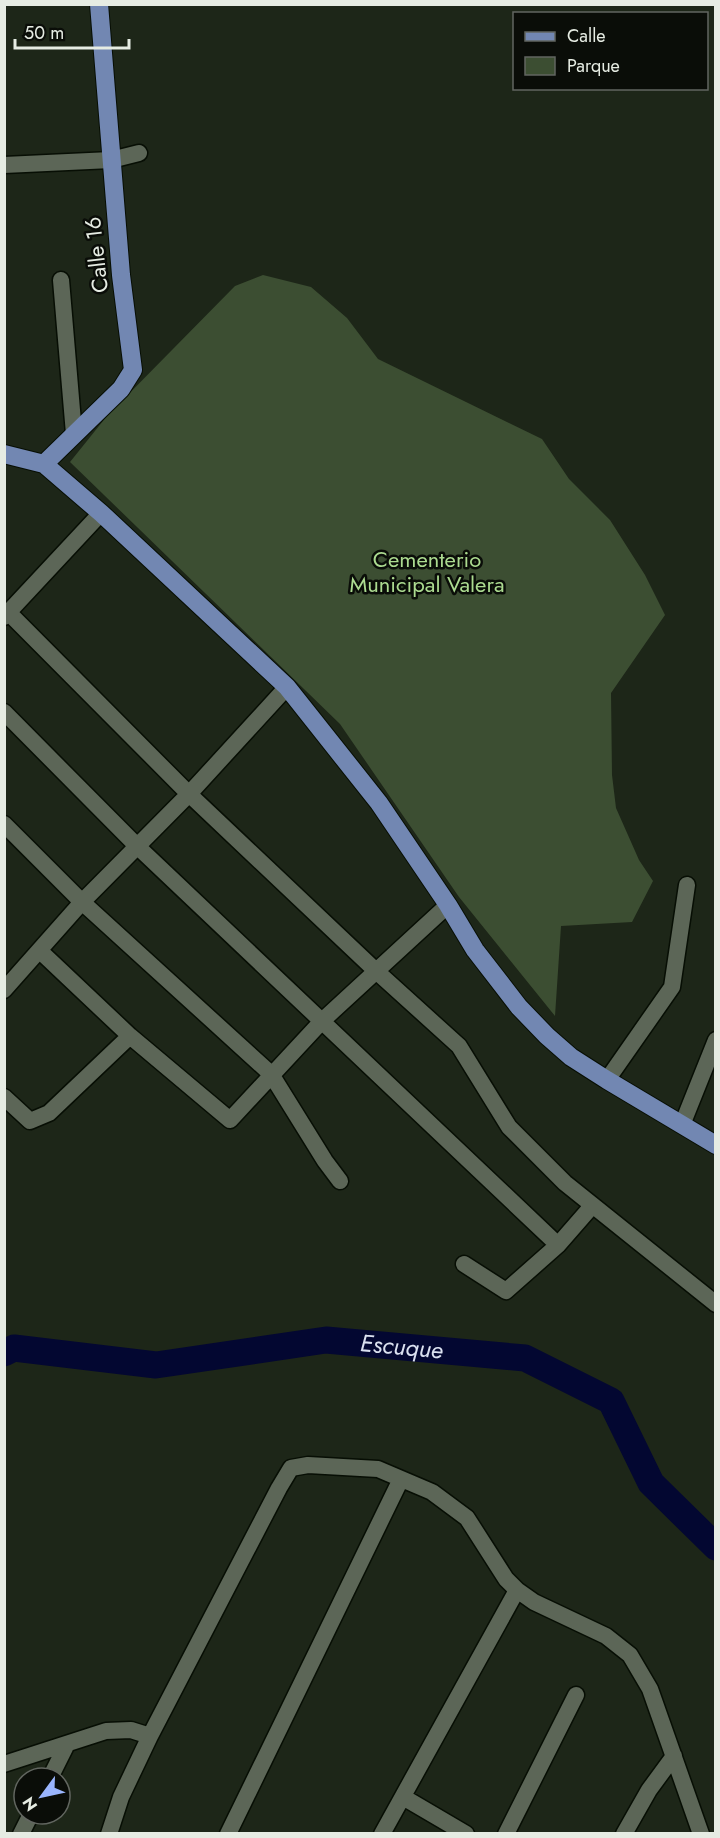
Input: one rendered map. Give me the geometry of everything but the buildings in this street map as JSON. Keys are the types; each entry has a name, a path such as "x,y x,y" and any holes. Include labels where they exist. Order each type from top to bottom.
{"main road":[{"name":"Calle 16","path":"44,464 127,382 133,370 111,160 99,4"},
{"path":"4,454 44,464 101,513 287,687 379,803 448,905 475,950 519,1007 572,1057 681,1125 716,1144"}],"street":[{"path":"4,165 111,160 139,153"},
{"path":"61,280 74,434"},
{"path":"101,513 7,615 189,794 459,1046 509,1127 592,1206 716,1305"},
{"path":"4,990 82,902 189,794 287,687"},
{"path":"4,712 138,847 558,1245"},
{"path":"4,824 82,902 271,1074 340,1181"},
{"path":"607,1080 672,987 687,885"},
{"path":"40,951 130,1036 230,1120 322,1021 448,905"},
{"path":"4,1097 30,1120 49,1113 130,1036"},
{"path":"681,1125 716,1040"},
{"path":"464,1264 506,1291 558,1245 592,1206"},
{"path":"109,1833 121,1797 150,1736 291,1468 308,1465 378,1469 432,1492 467,1518 506,1578 517,1590 534,1602 606,1636 630,1655 650,1689 701,1833"},
{"path":"228,1833 401,1479"},
{"path":"382,1833 517,1590"},
{"path":"506,1833 576,1695"},
{"path":"4,1764 66,1746 106,1731 131,1730 150,1736"},
{"path":"56,1766 66,1746"},
{"path":"624,1833 649,1790 674,1755"},
{"path":"402,1797 466,1833"}],"green space":[{"name":"Cementerio Municipal Valera","path":"263,275 311,287 347,318 378,359 542,439 569,479 610,520 645,575 665,615 611,693 612,775 616,808 639,860 653,881 632,922 561,926 555,1016 459,897 340,724 70,462 107,416 235,286"}],"waterway":[{"name":"Escuque","path":"4,1353 14,1348 156,1365 326,1340 525,1358 611,1401 651,1483 716,1547"}]}
